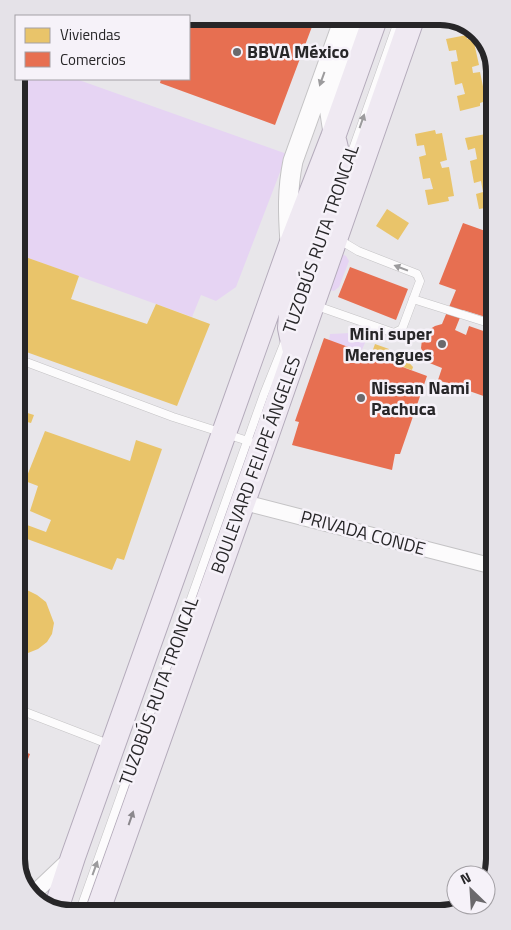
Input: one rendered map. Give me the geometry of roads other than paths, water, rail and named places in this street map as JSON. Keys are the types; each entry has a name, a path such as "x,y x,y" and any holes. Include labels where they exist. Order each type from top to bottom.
{"main road":[{"path":"58,903 113,746 231,435 291,245 338,142 373,25"},
{"name":"BOULEVARD FELIPE ÁNGELES","path":"101,905 242,502 255,444 295,354 410,25"},
{"path":"295,354 290,328 292,302 336,180 339,167 338,142"}],"street":[{"path":"291,245 287,202 293,161 342,25"},
{"path":"338,142 330,113 332,97 357,25"},
{"name":"PRIVADA CONDE","path":"242,502 484,564"},
{"path":"38,890 73,857"}],"lane":[{"name":"TUZOBÚS RUTA TRONCAL","path":"82,905 255,444 290,328 397,25"},
{"name":"TUZOBÚS RUTA TRONCAL","path":"324,188 338,142"},
{"path":"313,305 394,333 402,329 420,281 417,274 358,251 337,238"},
{"path":"413,300 486,322"},
{"path":"25,362 173,417 255,444"},
{"path":"25,712 113,746"}],"place":[{"name":"BBVA México","path":"237,52"},
{"name":"Mini super Merengues","path":"442,344"},
{"name":"Nissan Nami Pachuca","path":"361,398"}]}
